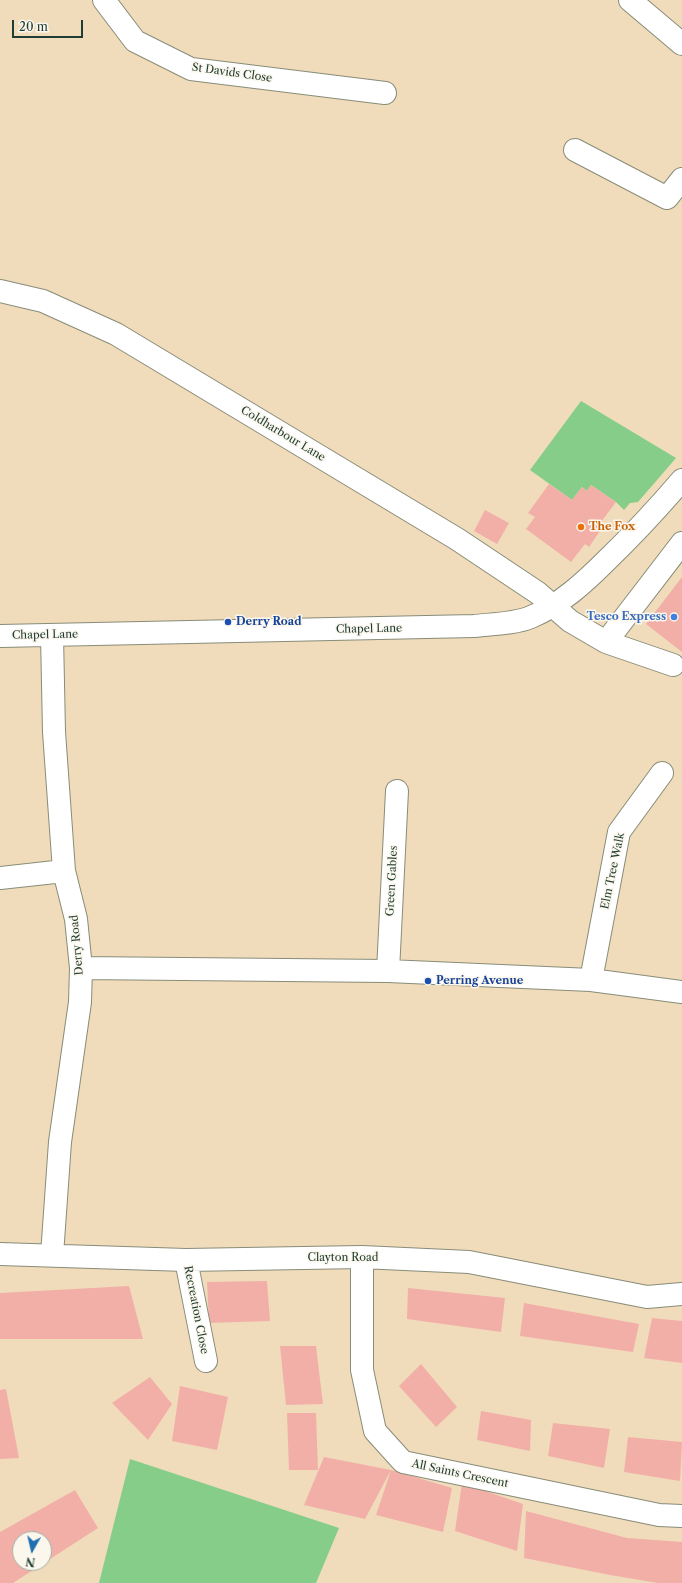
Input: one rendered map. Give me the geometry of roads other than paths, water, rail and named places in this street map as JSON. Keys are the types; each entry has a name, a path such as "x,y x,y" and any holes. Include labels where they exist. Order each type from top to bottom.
{"street":[{"name":"St Davids Close","path":"104,0 135,42 191,68 385,93"},
{"path":"630,0 682,44"},
{"path":"576,150 667,198 682,179"},
{"name":"Coldharbour Lane","path":"0,291 43,301 116,334 457,539 538,592 570,621 606,642 673,665"},
{"name":"Chapel Lane","path":"0,636 474,626 509,622 531,617 552,606 595,572 632,536 682,480"},
{"path":"606,642 682,543"},
{"name":"Derry Road","path":"52,635 54,732 64,871 76,919 81,968 80,1002 60,1142 52,1255"},
{"name":"Elm Tree Walk","path":"591,980 619,832 662,773"},
{"name":"Green Gables","path":"388,971 397,791"},
{"path":"0,878 64,871"},
{"path":"81,968 388,971 591,980 682,992"},
{"name":"Clayton Road","path":"0,1254 186,1260 362,1257 469,1262 647,1298 682,1294"},
{"name":"All Saints Crescent","path":"362,1257 362,1370 375,1431 403,1462 659,1515 682,1516"},
{"name":"Recreation Close","path":"186,1260 206,1361"}],"place":[{"name":"The Fox","path":"581,527"},
{"name":"Tesco Express","path":"674,617"},
{"name":"Derry Road","path":"228,622"},
{"name":"Perring Avenue","path":"428,981"}]}
